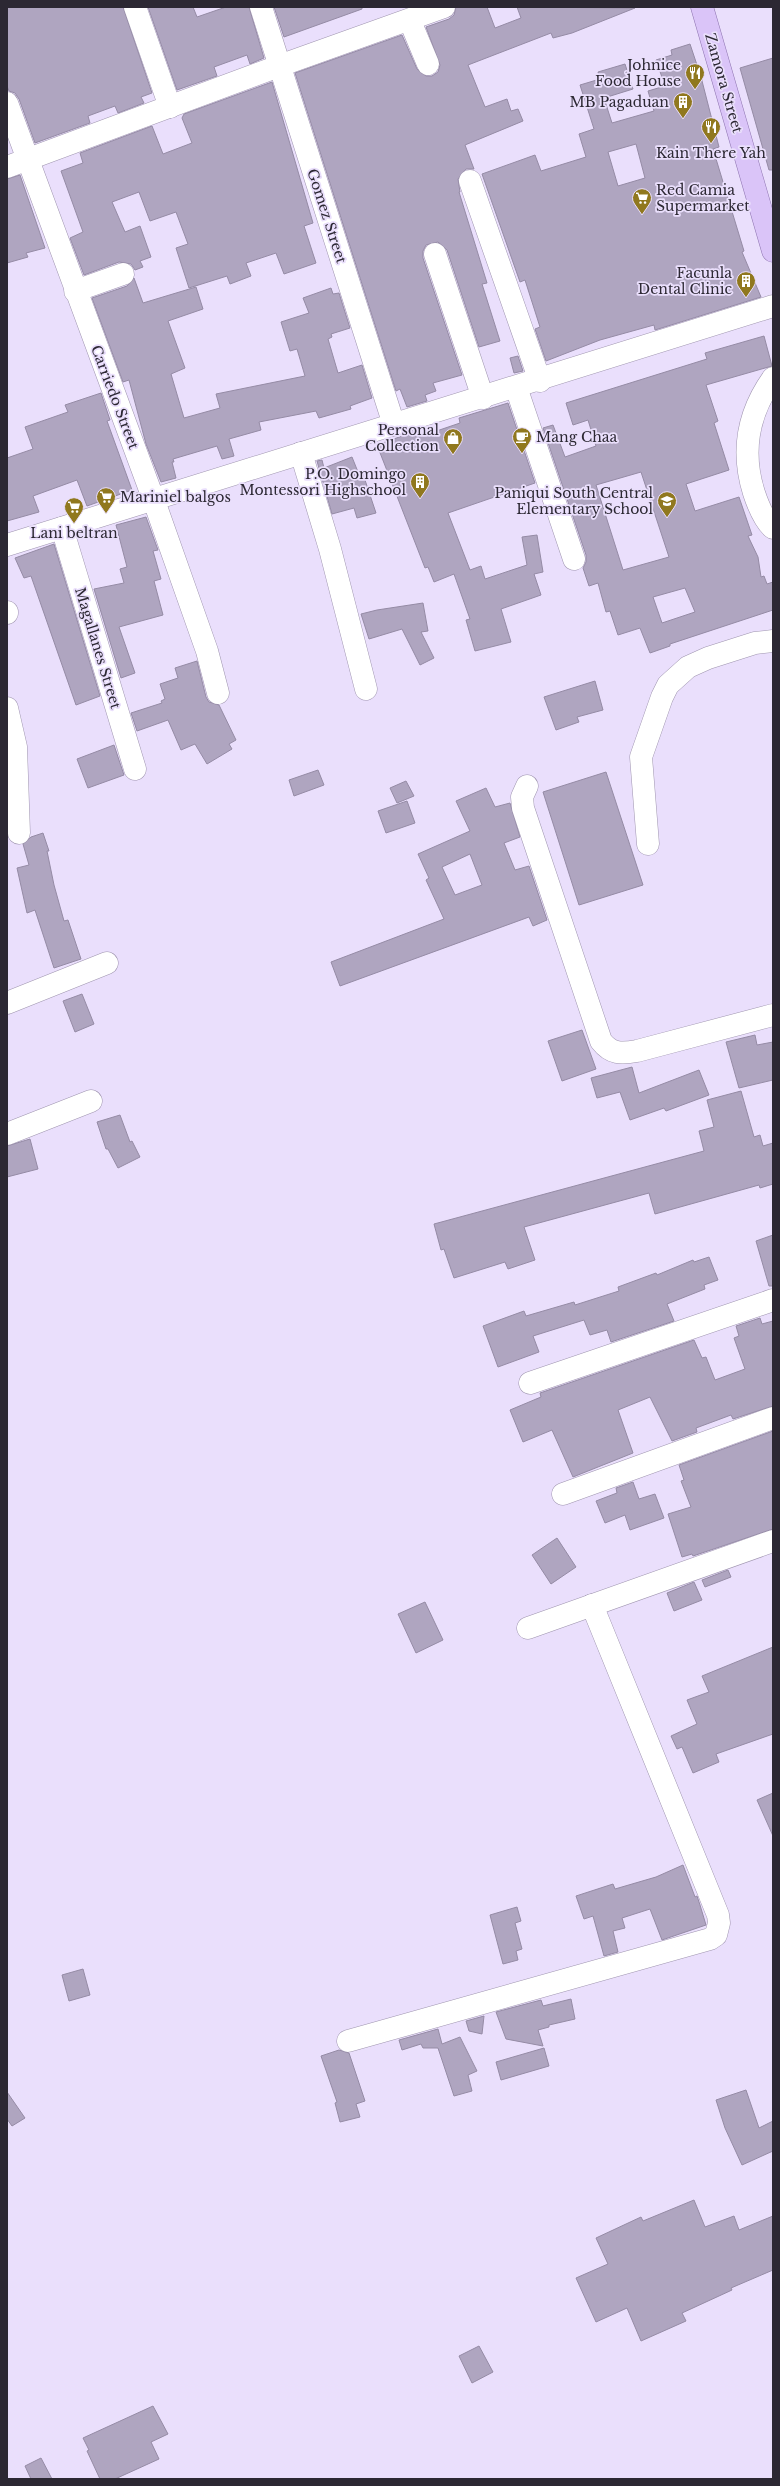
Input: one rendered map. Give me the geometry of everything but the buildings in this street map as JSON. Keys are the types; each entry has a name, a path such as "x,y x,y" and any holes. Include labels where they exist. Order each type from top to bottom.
{"main road":[{"name":"Zamora Street","path":"702,7 773,251"}],"street":[{"path":"135,7 170,106"},
{"name":"Gomez Street","path":"260,7 394,426"},
{"path":"17,164 170,106 279,66 410,21 444,7"},
{"path":"410,21 428,64"},
{"name":"Carriedo Street","path":"7,103 17,164 75,291 153,498 207,651 218,693"},
{"path":"470,181 540,380"},
{"path":"435,254 483,398"},
{"path":"75,291 123,274"},
{"path":"7,545 153,498 394,426 773,306"},
{"path":"773,378 762,394 752,417 746,447 748,475 758,506 773,528"},
{"path":"516,387 574,560"},
{"path":"301,453 330,549 366,688"},
{"name":"Magallanes Street","path":"62,528 135,769"},
{"path":"648,844 641,757 662,696 668,685 688,667 708,658 755,643 773,641"},
{"path":"7,708 16,747 20,833"},
{"path":"527,786 522,797 523,808 601,1041 608,1050 621,1054 637,1051 773,1015"},
{"path":"7,1003 107,963"},
{"path":"7,1134 91,1101"},
{"path":"530,1383 773,1300"},
{"path":"563,1494 773,1418"},
{"path":"528,1628 773,1541"},
{"path":"348,2040 710,1939 716,1935 719,1923 718,1915 592,1605"}],"place":[{"name":"Johnice Food House","path":"695,90"},
{"name":"MB Pagaduan","path":"683,119"},
{"name":"Kain There Yah","path":"711,144"},
{"name":"Red Camia Supermarket","path":"642,215"},
{"name":"Facunla Dental Clinic","path":"746,298"},
{"name":"Mang Chaa","path":"522,454"},
{"name":"Personal Collection","path":"453,455"},
{"name":"P.O. Domingo Montessori Highschool","path":"420,499"},
{"name":"Mariniel balgos","path":"106,514"},
{"name":"Paniqui South Central Elementary School","path":"667,518"},
{"name":"Lani beltran","path":"74,524"}]}
